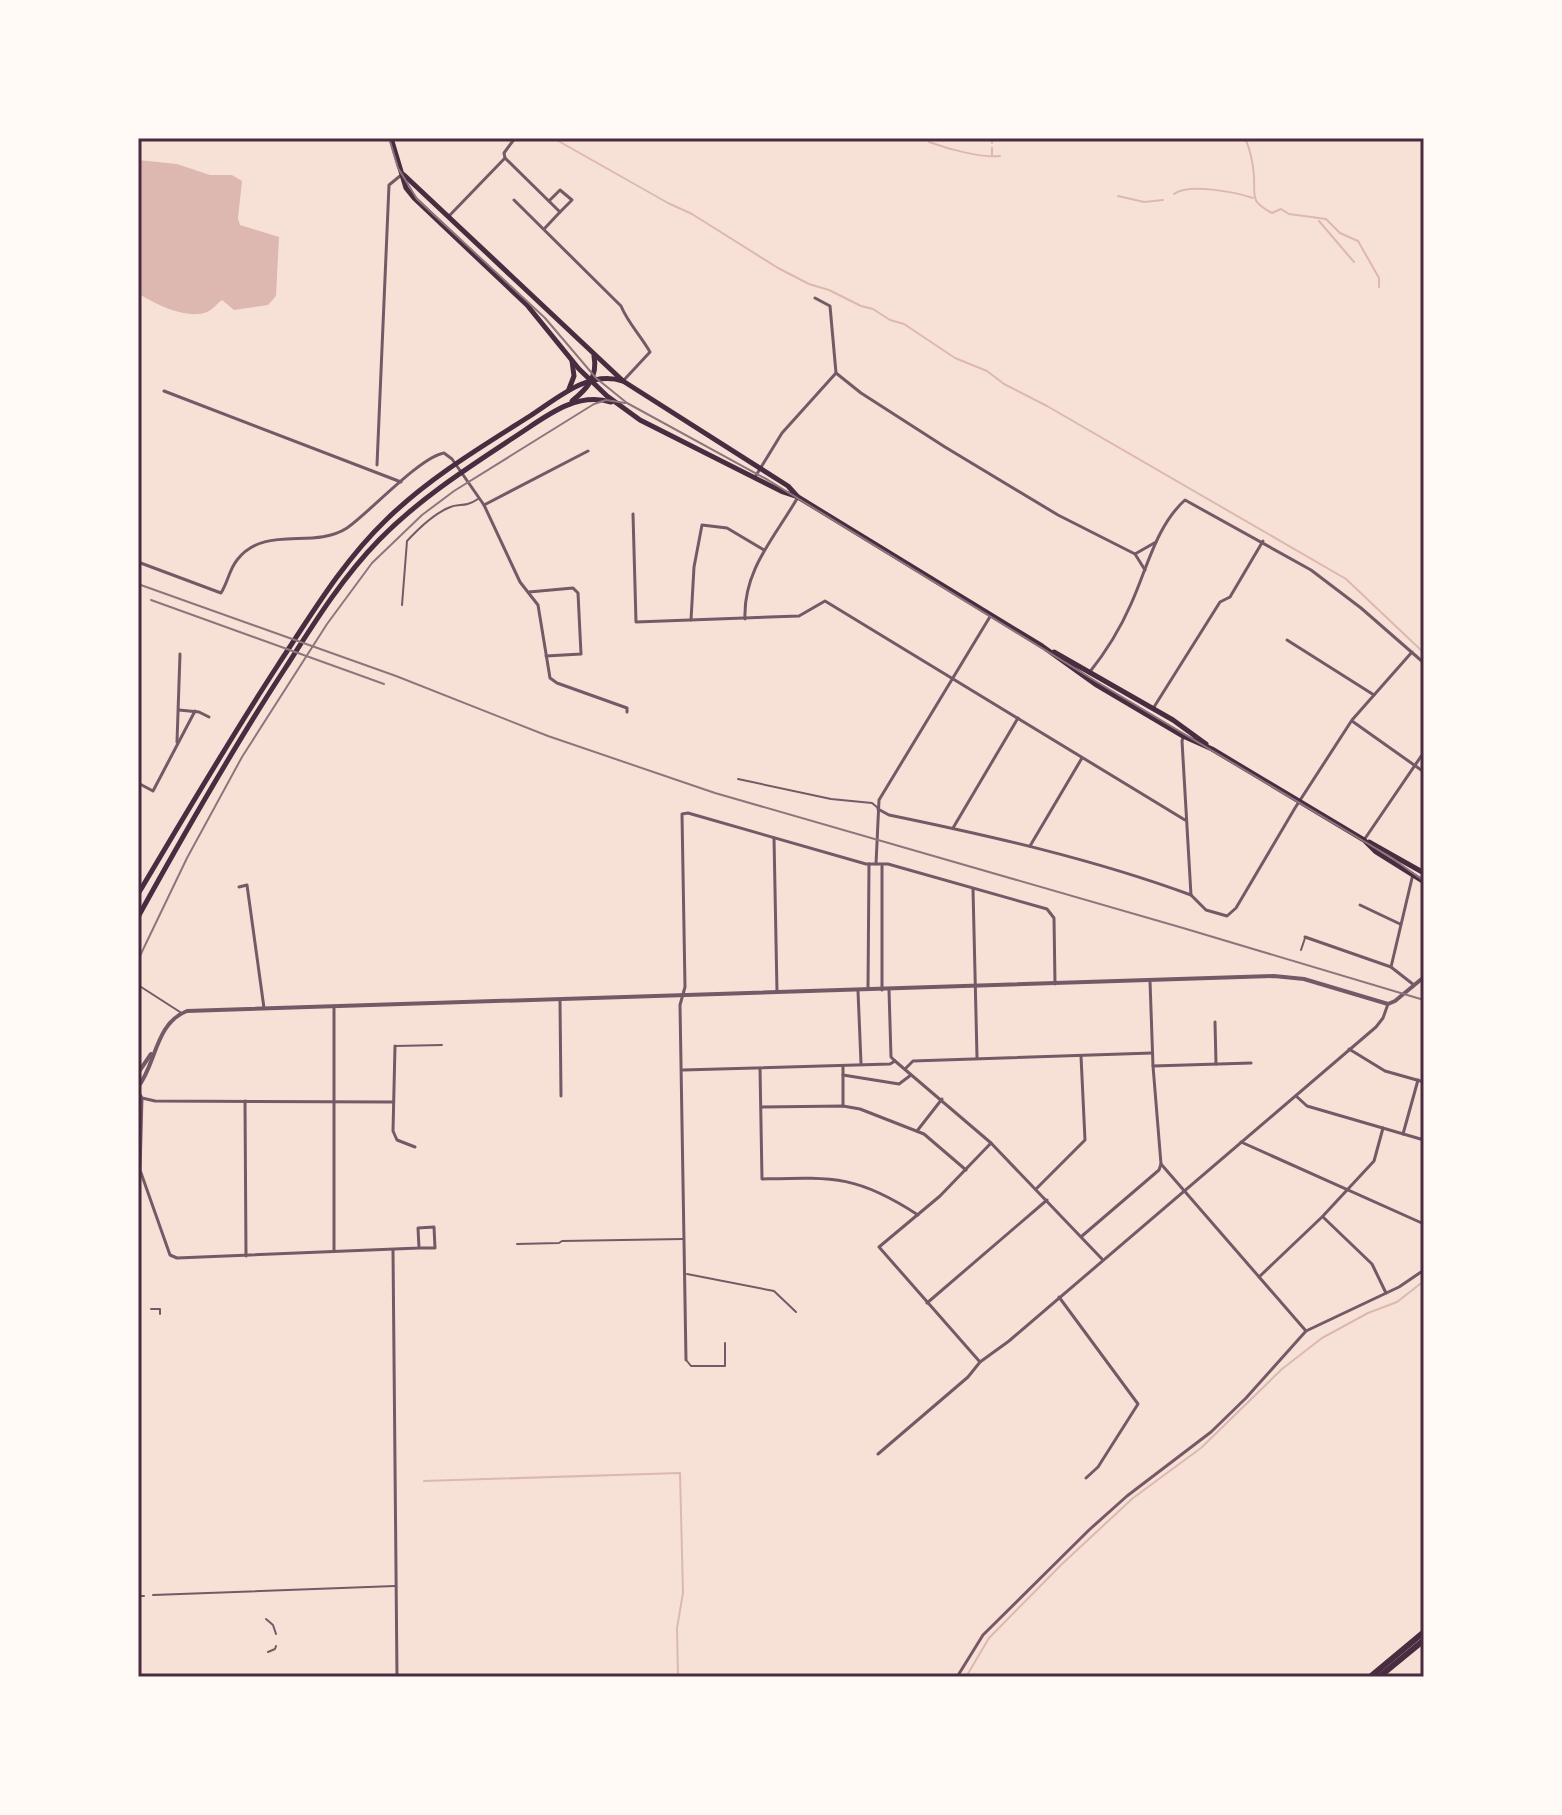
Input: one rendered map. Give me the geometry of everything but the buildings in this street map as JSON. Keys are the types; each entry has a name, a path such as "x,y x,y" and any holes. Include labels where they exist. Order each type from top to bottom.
{"highway":[{"path":"1370,1677 1424,1632"},
{"path":"1379,1677 1424,1640"}],"main road":[{"path":"391,138 396,159 404,174 623,381 788,486 798,497"},
{"path":"404,174 406,188 414,198 527,305 571,360 616,403 640,420 798,497 1042,646 1187,728 1212,749"},
{"path":"138,894 216,762 349,575 378,541 429,494 568,405 591,380 596,369 594,355"},
{"path":"566,393 574,376 571,360"},
{"path":"138,917 309,618 371,535 404,503 456,465 566,393 591,380 607,377 623,381"},
{"path":"568,405 594,398 616,403"},
{"path":"720,459 727,455 727,449"},
{"path":"1042,646 1086,678 1183,736 1212,749 1424,873"},
{"path":"1364,840 1376,852 1424,882"}],"street":[{"path":"515,138 504,153 505,158 560,212"},
{"path":"448,217 505,158"},
{"path":"377,465 389,185 404,174"},
{"path":"544,229 572,200 560,190 549,201"},
{"path":"514,200 621,306 650,352 623,381"},
{"path":"815,298 830,306 836,373 861,393 945,447 1058,515 1135,554 1145,570"},
{"path":"755,477 782,433 836,373"},
{"path":"164,391 401,482"},
{"path":"484,505 588,451"},
{"path":"138,562 221,593 233,565 253,546 271,540 318,538 338,533 441,453 449,455 484,505 527,593 539,608 549,674 553,681 627,708 627,712"},
{"path":"745,619 746,590 764,550 798,497"},
{"path":"1089,673 1129,607 1156,542 1174,511 1185,500 1311,570 1424,663"},
{"path":"633,514 636,622 799,616 825,601 1185,820"},
{"path":"691,620 694,567 702,525 727,528 764,550"},
{"path":"1153,708 1220,602 1230,597 1263,541"},
{"path":"1135,554 1156,542"},
{"path":"527,593 573,588 578,593 581,654 546,656"},
{"path":"882,990 878,809 882,795 991,615"},
{"path":"1287,640 1374,695"},
{"path":"878,809 889,815 1030,846 1132,874 1191,895 1201,907 1222,916 1236,908 1299,801 1352,720 1412,652"},
{"path":"177,745 180,654"},
{"path":"179,710 195,711 209,717"},
{"path":"138,783 153,791 195,711"},
{"path":"953,828 1018,718"},
{"path":"1352,720 1424,772"},
{"path":"1187,728 1183,736 1185,820 1191,895"},
{"path":"1364,840 1424,752"},
{"path":"1030,846 1082,758"},
{"path":"686,1360 680,1005 685,987 682,814 688,813 869,864 879,864 1047,909 1054,918 1055,984"},
{"path":"774,838 777,992"},
{"path":"868,991 869,864"},
{"path":"1391,967 1416,868"},
{"path":"239,887 247,885 264,1008"},
{"path":"973,889 977,1059"},
{"path":"1360,905 1400,924"},
{"path":"1305,937 1391,967 1414,985"},
{"path":"138,1073 169,1024 181,1013 1289,976 1388,1004 1424,977"},
{"path":"1082,1237 1159,1170 1161,1164 1150,981"},
{"path":"889,990 891,1057 991,1143 1102,1259"},
{"path":"858,991 861,1065"},
{"path":"560,1001 561,1096"},
{"path":"878,1454 968,1377 980,1362 1018,1333 1376,1027 1388,1004"},
{"path":"334,1007 334,1253"},
{"path":"1215,1022 1216,1064"},
{"path":"395,1046 393,1131 397,1140 415,1147"},
{"path":"1349,1049 1385,1071 1424,1082"},
{"path":"153,1052 138,1089 142,1098 140,1170 170,1255 177,1258 435,1248 434,1227 418,1228 419,1248"},
{"path":"905,1069 913,1061 1152,1053"},
{"path":"1037,1188 1085,1140 1081,1056"},
{"path":"683,1070 890,1064 895,1061"},
{"path":"1153,1066 1251,1063"},
{"path":"842,1065 843,1106"},
{"path":"760,1068 762,1179 824,1177 860,1184 875,1189 918,1215"},
{"path":"843,1075 899,1084 911,1074"},
{"path":"1403,1134 1418,1080"},
{"path":"1295,1096 1307,1106 1424,1140"},
{"path":"142,1098 155,1101 393,1102"},
{"path":"917,1131 942,1099"},
{"path":"245,1101 246,1256"},
{"path":"761,1107 843,1106 860,1109 930,1138 966,1170"},
{"path":"1259,1277 1322,1217 1374,1161 1383,1128"},
{"path":"1241,1142 1424,1224"},
{"path":"980,1362 879,1247 918,1215 991,1143"},
{"path":"1161,1164 1306,1331"},
{"path":"927,1303 1047,1200"},
{"path":"1322,1217 1372,1264 1386,1293"},
{"path":"393,1250 397,1677"},
{"path":"957,1677 983,1635 1127,1496 1211,1432 1306,1331 1386,1293 1424,1270"},
{"path":"1059,1296 1138,1404 1098,1467 1086,1478"}],"lane":[{"path":"402,605 407,541 429,520 451,506 468,506 479,499"},
{"path":"738,779 826,799 872,803 878,809"},
{"path":"1301,950 1305,937"},
{"path":"138,985 181,1013"},
{"path":"395,1046 442,1045"},
{"path":"517,1244 685,1239"},
{"path":"685,1274 774,1291 796,1312"},
{"path":"151,1309 160,1309 160,1314"},
{"path":"686,1360 691,1366 725,1366 725,1343"},
{"path":"153,1595 397,1586"},
{"path":"138,1596 144,1596"},
{"path":"266,1619 273,1625 276,1634"},
{"path":"268,1652 276,1646"}],"shaded area":[{"path":"138,160 177,164 210,175 232,175 242,181 240,225 279,237 276,296 268,305 234,310 222,300 207,312 190,314 162,306 138,293"}],"waterway":[{"path":"553,138 692,214 778,268 904,324 955,358 987,371 1004,384 1346,579 1424,653"},
{"path":"992,138 992,143"},
{"path":"1245,138 1252,162 1257,202 1272,213 1281,209 1289,214 1326,219 1340,233 1358,241 1379,278 1379,287"},
{"path":"929,142 974,154 1000,156"},
{"path":"992,148 992,155"},
{"path":"1174,194 1201,189 1253,198"},
{"path":"1118,196 1144,202 1163,200"},
{"path":"1319,221 1354,262"},
{"path":"966,1677 989,1638 1062,1564 1133,1498 1201,1448 1282,1369 1322,1338 1368,1313 1397,1302 1424,1281"},
{"path":"424,1481 680,1473 683,1593 677,1628 678,1677"}],"tram line":[{"path":"389,138 398,168 417,199 545,318 596,378 627,403 768,480 1392,858 1424,881"},
{"path":"138,960 187,858 242,757 327,624 372,563 422,515 454,491 594,404 606,400 625,403"}],"railway":[{"path":"138,584 396,676 548,736 715,793 1424,1000"},
{"path":"151,600 384,684"}]}
